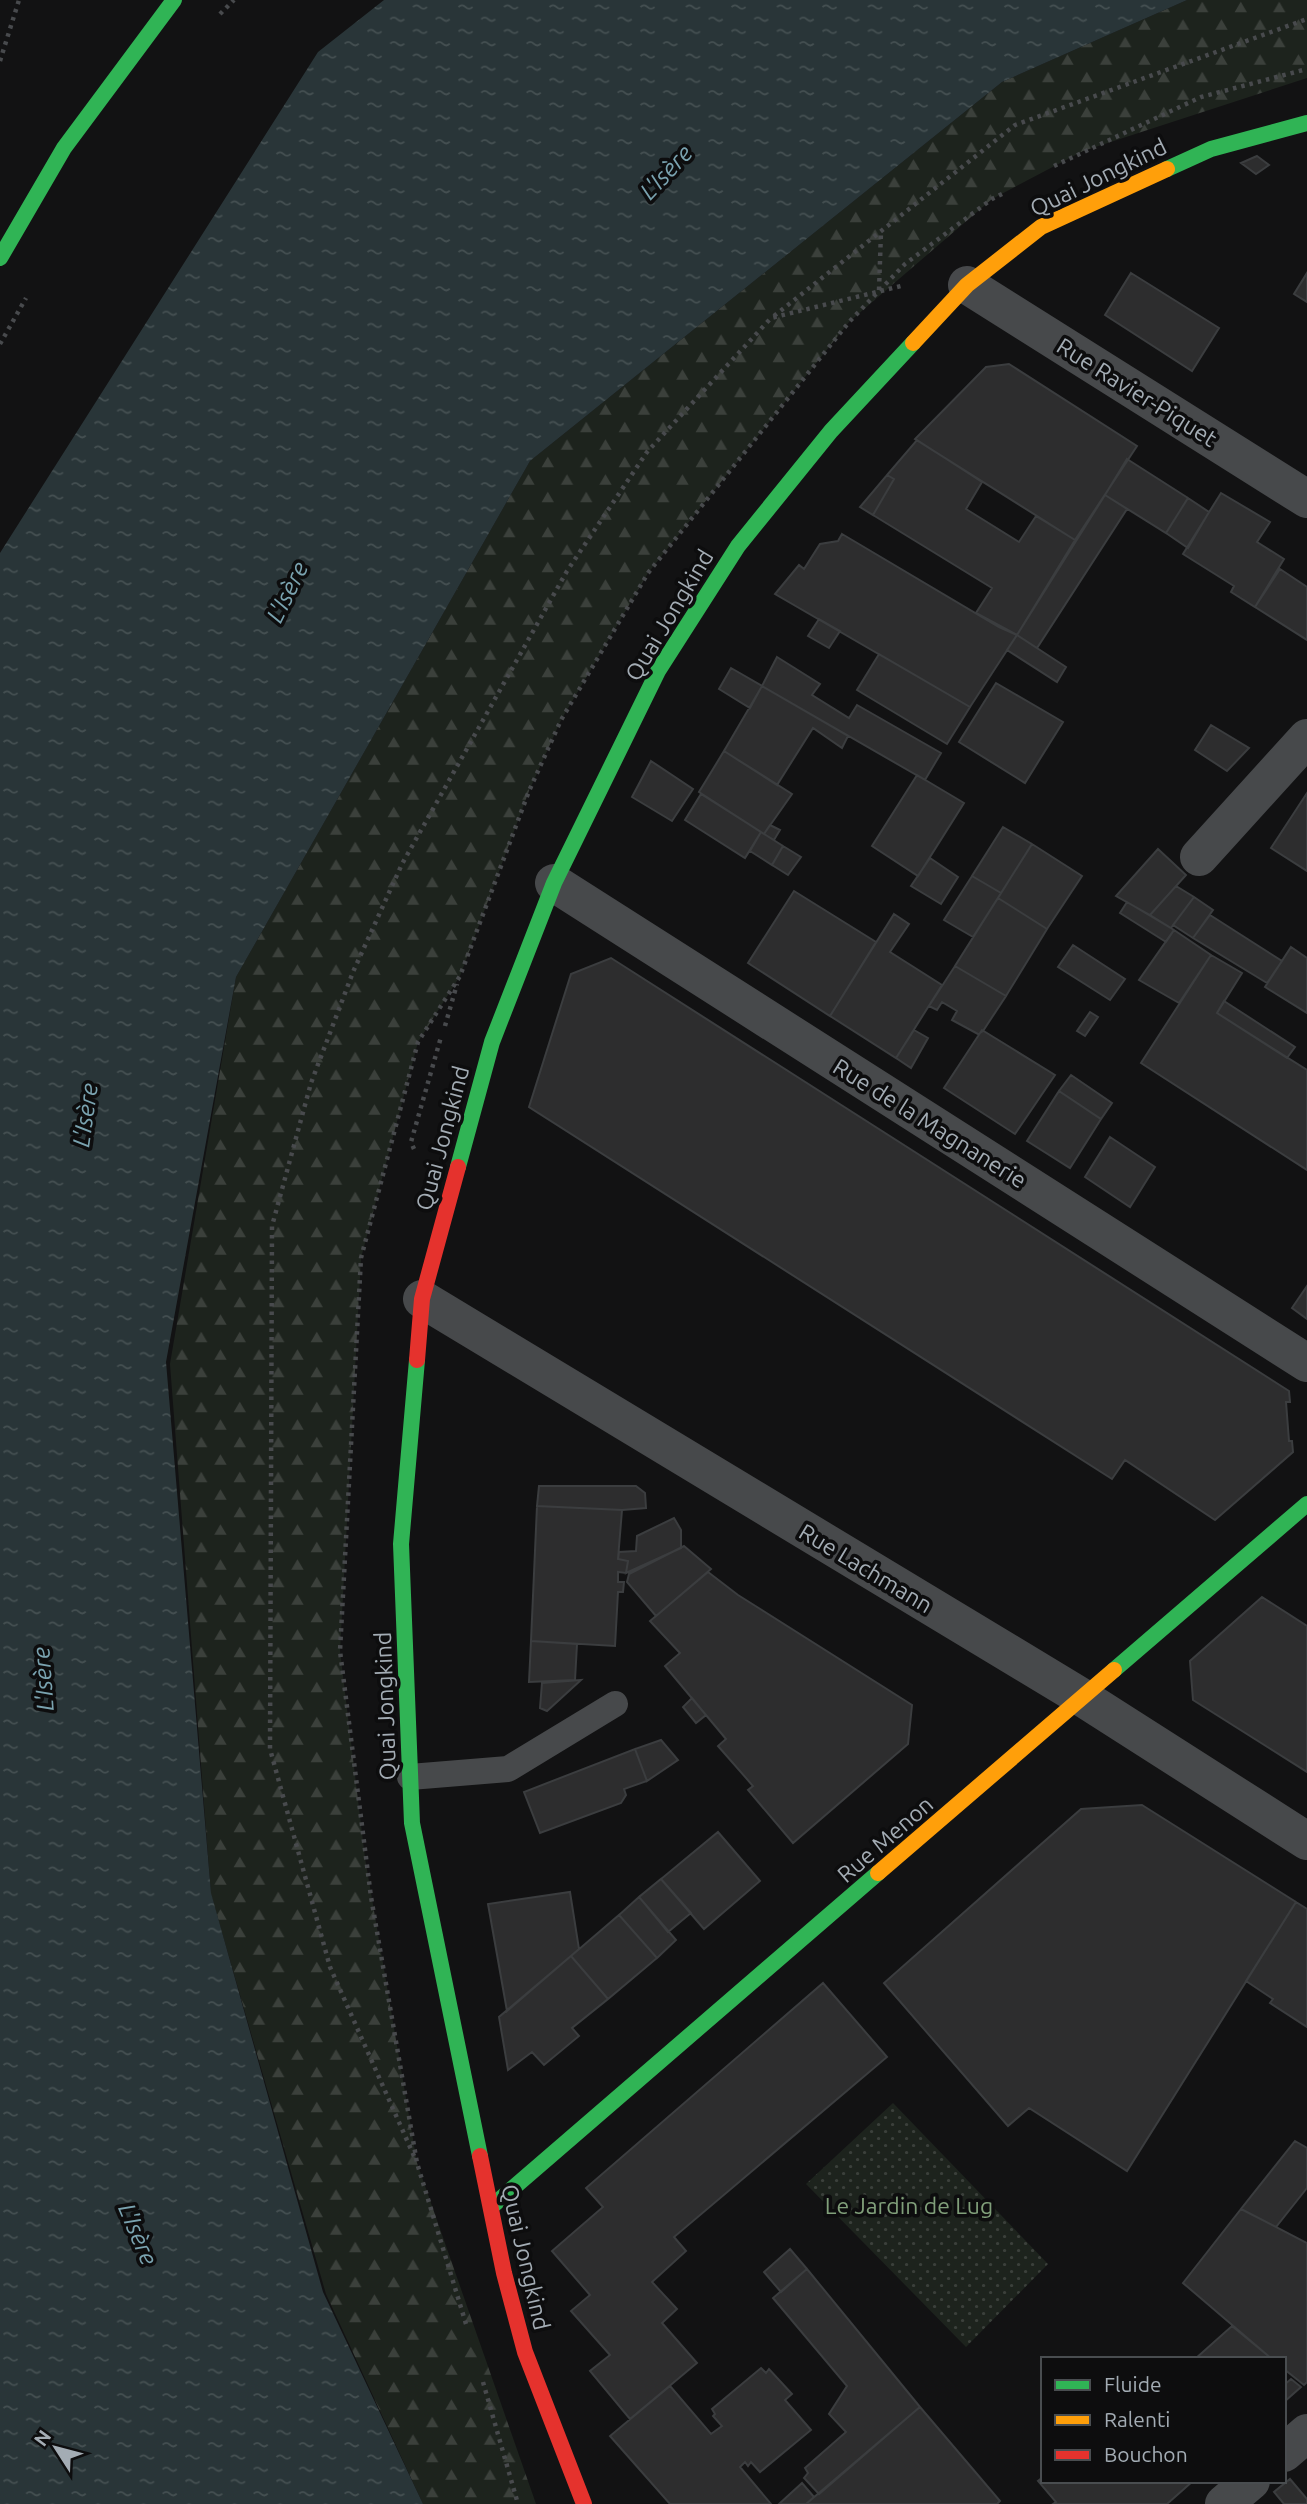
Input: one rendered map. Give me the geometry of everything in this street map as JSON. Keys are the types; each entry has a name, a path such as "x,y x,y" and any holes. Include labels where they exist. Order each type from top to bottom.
{"street":[{"path":"0,258 64,148 174,0"},
{"name":"Quai Jongkind","path":"584,2504 525,2352 504,2273 412,1823 401,1544 422,1299 492,1042 554,883 658,671 738,546 831,431 967,285 1041,227 1211,149 1307,123"},
{"name":"Rue Ravier-Piquet","path":"967,285 1307,499"},
{"path":"1199,857 1307,738"},
{"name":"Rue de la Magnanerie","path":"554,883 1307,1363"},
{"name":"Rue Lachmann","path":"422,1299 1083,1698 1307,1841"},
{"name":"Rue Menon","path":"491,2207 1307,1504"},
{"path":"1286,2451 1307,2434"},
{"path":"1224,2504 1249,2483"}],"lane":[{"path":"411,1777 508,1769 615,1704"}],"path":[{"path":"0,61 19,0"},
{"path":"771,318 1014,125 1307,19"},
{"path":"1049,169 1201,97 1307,69"},
{"path":"470,2337 418,2163 371,1897 340,1651 361,1258 418,1042 460,976 528,791 561,720 648,573 849,322 879,290 905,264 992,199 1015,187"},
{"path":"879,290 881,231"},
{"path":"879,290 907,285"},
{"path":"482,2377 517,2504"}],"green space":[{"path":"1187,0 1307,0 1307,78 1083,151 992,199 849,322 648,573 561,720 529,791 460,976 418,1042 361,1258 340,1651 365,1858 417,2163 536,2504 423,2504 326,2294 211,1894 170,1364 236,977 530,461 1002,82"},
{"name":"Le Jardin de Lug","path":"893,2103 1048,2264 966,2347 806,2184"}],"water":[{"name":"L'Isère","path":"384,0 1187,0 1002,82 530,461 236,977 166,1362 211,1893 323,2292 423,2504 0,2504 0,553 318,52"}],"building":[{"path":"1257,156 1269,165 1256,174 1241,163"},
{"path":"1131,273 1219,328 1192,371 1105,315"},
{"path":"1307,273 1307,302 1294,294"},
{"path":"1009,364 1137,446 1075,540 915,439 986,367"},
{"path":"917,440 982,482 966,509 1019,542 1036,516 1075,540 1017,635 976,613 992,588 873,515 894,479 887,475"},
{"path":"1127,459 1188,498 1166,533 1105,495"},
{"path":"887,475 894,479 873,515 860,507"},
{"path":"1221,493 1270,522 1257,542 1284,559 1255,607 1231,592 1234,586 1183,554"},
{"path":"1105,495 1127,509 1037,648 1017,635"},
{"path":"1188,498 1209,512 1188,548 1166,533"},
{"path":"842,534 1017,635 970,707 775,594 799,565 804,569 820,544 838,541"},
{"path":"1280,569 1307,587 1307,640 1255,607"},
{"path":"819,619 840,631 829,648 808,636"},
{"path":"1017,635 1066,667 1057,682 1007,650"},
{"path":"879,654 970,707 947,744 857,690"},
{"path":"777,657 820,684 812,695 849,718 857,705 941,753 925,780 762,686"},
{"path":"731,668 762,686 750,708 719,689"},
{"path":"996,683 1063,722 1025,783 959,742"},
{"path":"762,686 848,736 842,748 813,728 777,785 724,751"},
{"path":"1211,725 1249,748 1227,771 1195,750"},
{"path":"724,751 792,794 764,834 699,792"},
{"path":"651,761 693,789 672,821 632,797"},
{"path":"917,775 964,803 918,876 872,846"},
{"path":"1307,793 1307,871 1271,848"},
{"path":"701,794 761,832 745,858 685,820"},
{"path":"770,825 780,830 774,840 764,834"},
{"path":"1003,827 1032,844 1001,893 972,876"},
{"path":"761,832 783,846 772,865 750,851"},
{"path":"1032,844 1082,876 1047,929 998,898"},
{"path":"783,846 801,857 788,875 772,865"},
{"path":"1158,849 1186,875 1150,915 1116,896"},
{"path":"930,858 958,877 941,904 911,886"},
{"path":"972,876 1001,893 973,937 944,920"},
{"path":"1176,886 1194,897 1171,928 1150,915"},
{"path":"794,891 876,942 830,1016 748,963"},
{"path":"1194,897 1213,910 1193,938 1173,925"},
{"path":"998,898 1047,929 1006,996 955,966"},
{"path":"1127,902 1174,930 1166,942 1120,913"},
{"path":"894,914 909,924 890,952 942,985 896,1058 830,1016"},
{"path":"1210,915 1282,961 1267,983 1193,938"},
{"path":"1174,930 1211,955 1179,1003 1139,980"},
{"path":"1073,945 1125,979 1110,1000 1058,967"},
{"path":"1291,947 1307,958 1307,1013 1265,987"},
{"path":"1211,955 1242,973 1217,1013 1307,1070 1307,1170 1141,1063"},
{"path":"611,958 1289,1391 1290,1402 1286,1402 1289,1441 1292,1441 1293,1452 1215,1520 1125,1460 1112,1479 529,1107 571,974"},
{"path":"955,966 1006,996 983,1031 978,1034 952,1020 957,1011 942,1002 937,1010 929,1006"},
{"path":"1224,1001 1295,1047 1287,1058 1217,1013"},
{"path":"1090,1012 1098,1017 1085,1036 1077,1031"},
{"path":"914,1030 928,1038 911,1068 896,1058"},
{"path":"982,1030 1055,1075 1015,1134 944,1088"},
{"path":"1071,1075 1112,1103 1101,1119 1059,1091"},
{"path":"1059,1091 1101,1119 1070,1168 1027,1141"},
{"path":"1110,1137 1155,1167 1130,1207 1085,1177"},
{"path":"1307,1286 1307,1319 1292,1308"},
{"path":"539,1486 636,1486 645,1493 646,1508 622,1510 537,1506"},
{"path":"537,1506 622,1510 618,1559 628,1561 626,1573 618,1572 618,1582 624,1582 623,1592 618,1592 615,1646 531,1641"},
{"path":"674,1518 681,1530 681,1548 626,1573 628,1561 618,1559 619,1552 636,1551 637,1536"},
{"path":"684,1546 711,1569 656,1616 627,1582 629,1574"},
{"path":"708,1572 738,1595 912,1705 908,1744 793,1843 748,1790 753,1786 718,1746 726,1739 665,1666 680,1653 650,1621"},
{"path":"1262,1597 1307,1626 1307,1772 1193,1700 1190,1661"},
{"path":"531,1641 577,1644 575,1680 529,1682"},
{"path":"581,1680 547,1711 540,1708 542,1683"},
{"path":"692,1698 706,1715 696,1723 683,1707"},
{"path":"661,1740 678,1760 647,1781 635,1749"},
{"path":"635,1749 647,1781 624,1789 626,1795 621,1803 540,1833 524,1792"},
{"path":"1142,1805 1296,1902 1127,2171 1029,2108 1008,2126 884,1983 1081,1809"},
{"path":"718,1832 760,1881 704,1929 661,1879"},
{"path":"661,1879 691,1913 668,1932 639,1897"},
{"path":"570,1892 579,1949 507,2011 488,1904"},
{"path":"639,1897 676,1940 657,1958 619,1915"},
{"path":"1296,1902 1307,1909 1307,2027 1270,2003 1273,1999 1246,1981"},
{"path":"619,1915 657,1958 608,1999 571,1956"},
{"path":"571,1956 608,1999 572,2028 579,2036 544,2065 532,2052 508,2070 499,2017"},
{"path":"823,1983 887,2057 674,2237 686,2251 652,2282 677,2309 662,2323 697,2363 630,2419 590,2371 610,2355 571,2311 590,2295 552,2251 603,2207 586,2188"},
{"path":"1295,2141 1307,2148 1307,2188 1276,2227 1241,2209"},
{"path":"1241,2209 1307,2243 1307,2382 1304,2385 1286,2371 1286,2357 1270,2357 1183,2283"},
{"path":"790,2249 807,2269 781,2292 764,2272"},
{"path":"807,2269 920,2407 819,2494 804,2478 808,2473 805,2468 846,2432 829,2414 847,2386 773,2298"},
{"path":"1232,2326 1270,2357 1197,2357"},
{"path":"761,2368 766,2373 769,2369 792,2394 785,2400 811,2430 760,2472 751,2462 748,2466 745,2462 740,2467 771,2504 670,2504 610,2436 670,2386 711,2434 722,2426 713,2416 715,2414 712,2409"},
{"path":"1291,2379 1301,2387 1286,2400 1286,2383"},
{"path":"920,2407 1000,2501 997,2504 806,2504"},
{"path":"1041,2479 1041,2483 1191,2483 1167,2504 1053,2504 1056,2502 1038,2481"},
{"path":"1290,2479 1307,2499 1307,2504 1284,2504 1274,2492"},
{"path":"802,2483 814,2497 806,2504 779,2504"}],"traffic: fast":[{"path":"0,258 64,148 174,0"},
{"path":"1167,169 1211,149 1307,123"},
{"path":"458,1167 492,1042 554,883 658,671 738,546 831,431 913,343"},
{"path":"417,1360 401,1544 412,1823 480,2156"},
{"path":"1114,1670 1307,1504"},
{"path":"491,2207 878,1873"}],"traffic: slow":[{"path":"913,343 967,285 1041,227 1167,169"},
{"path":"878,1873 1114,1670"}],"traffic: jam":[{"path":"417,1360 422,1299 458,1167"},
{"path":"480,2156 504,2273 525,2352 584,2504"}]}
